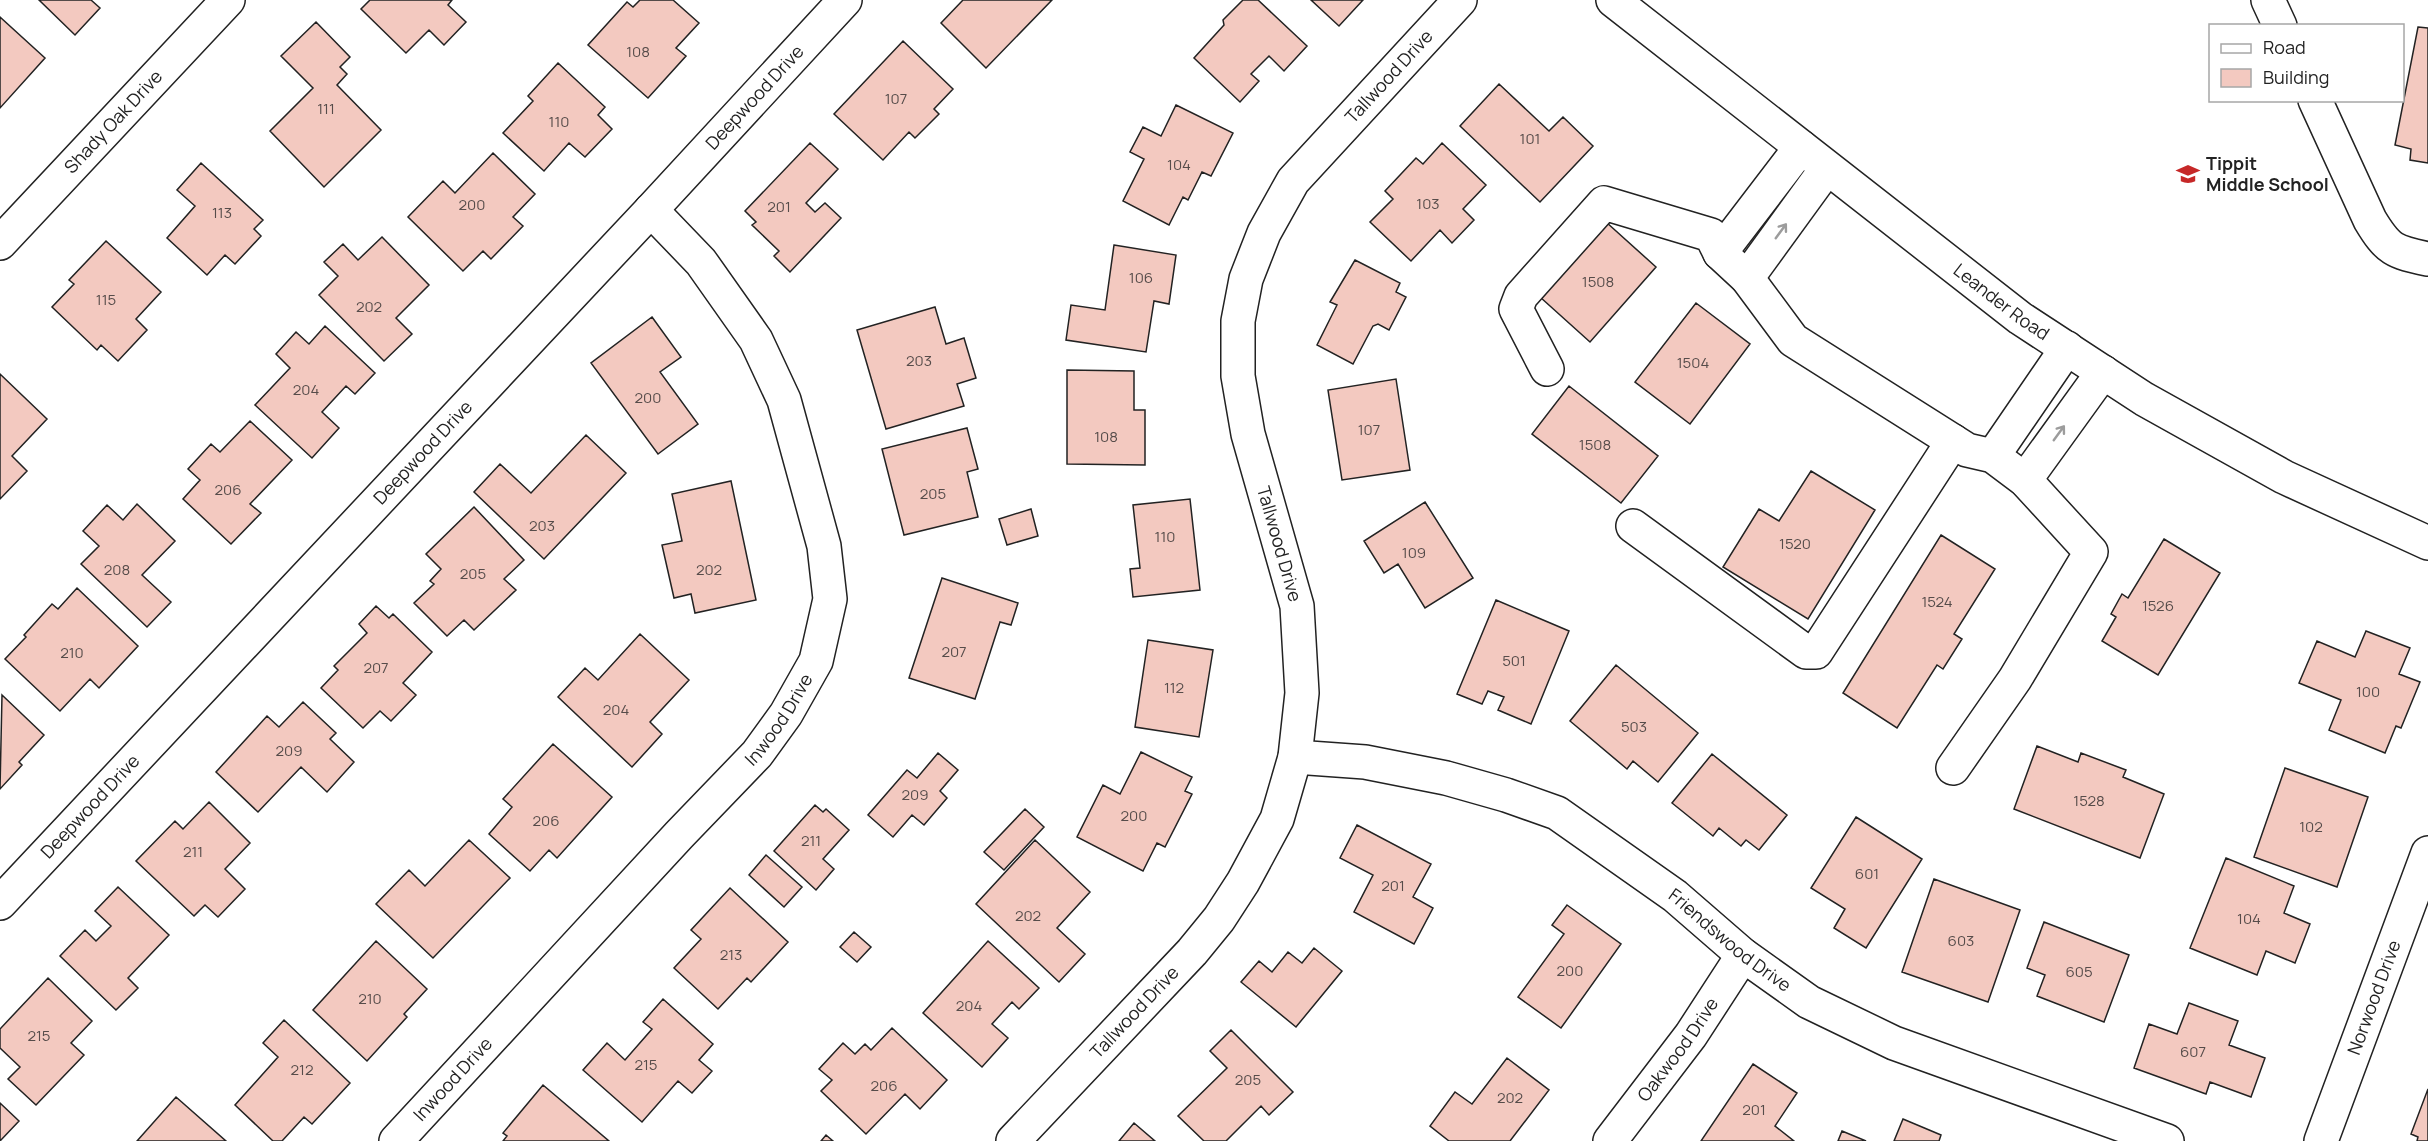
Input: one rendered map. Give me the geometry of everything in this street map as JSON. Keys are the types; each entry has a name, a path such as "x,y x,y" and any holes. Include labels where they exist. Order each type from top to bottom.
{"street":[{"name":"Shady Oak Drive","path":"0,243 228,0"},
{"name":"Deepwood Drive","path":"0,903 651,210 845,0"},
{"name":"Tallwood Drive","path":"1013,1141 1192,952 1219,919 1243,882 1277,819 1295,757 1302,693 1297,606 1248,434 1238,376 1238,321 1246,279 1264,233 1293,181 1460,0"},
{"name":"Leander Road","path":"1613,0 2020,318 2144,399 2284,477 2428,543"},
{"path":"2268,0 2279,24"},
{"path":"2316,102 2380,237 2391,249 2428,259"},
{"path":"1720,253 1801,147"},
{"path":"1747,278 1827,168"},
{"path":"1547,369 1516,309 1521,296 1604,203 1711,235 1720,253 1747,278 1793,340 1967,450 1993,456 2025,480 2091,552 2015,679 1953,768"},
{"name":"Inwood Drive","path":"396,1141 757,754 786,714 816,661 830,599 824,546 784,400 756,340 701,262 651,210"},
{"path":"1993,456 2067,348"},
{"path":"2025,480 2103,372"},
{"path":"1633,526 1806,652 1816,652 1953,441"},
{"name":"Friendswood Drive","path":"1295,757 1365,762 1446,778 1506,795 1557,813 1675,896 1743,955 1809,1002 1885,1039 2167,1141"},
{"name":"Norwood Drive","path":"2321,1141 2428,853"},
{"name":"Oakwood Drive","path":"1610,1141 1691,1035 1743,955"}],"building":[{"path":"39,0 91,0 100,8 75,35"},
{"path":"370,0 452,0 448,5 466,22 444,45 429,30 406,53 361,9"},
{"path":"640,0 673,0 699,23 676,48 686,56 648,98 588,45 627,2 633,7"},
{"path":"963,0 1052,0 986,68 941,23"},
{"path":"1243,0 1258,0 1307,46 1284,71 1269,56 1251,74 1259,81 1240,102 1194,58 1224,25 1223,20"},
{"path":"1311,0 1363,0 1339,26"},
{"path":"0,17 45,58 0,108"},
{"path":"316,22 350,57 340,67 347,74 337,85 381,130 324,187 270,131 313,88 281,56"},
{"path":"2418,27 2428,28 2428,163 2410,160 2411,149 2395,145"},
{"path":"903,41 953,89 934,109 939,114 915,138 909,132 883,160 834,114"},
{"path":"558,63 605,107 598,115 612,129 585,157 569,143 544,171 503,133 533,101 528,96"},
{"path":"1499,84 1549,131 1563,117 1593,146 1540,202 1460,126"},
{"path":"1176,105 1233,133 1211,176 1202,172 1188,200 1183,197 1169,225 1123,201 1144,159 1130,152 1143,127 1161,136"},
{"path":"810,143 838,169 806,203 815,212 825,203 841,218 790,272 774,256 779,251 752,225 756,222 745,211"},
{"path":"1442,143 1486,185 1463,209 1474,220 1452,243 1440,230 1411,261 1370,222 1393,199 1385,191 1416,158 1423,164"},
{"path":"493,153 535,194 513,217 523,226 491,259 483,251 463,271 408,217 443,181 455,193"},
{"path":"201,163 263,220 254,229 261,236 235,264 225,255 207,275 167,238 195,206 177,190"},
{"path":"1606,222 1656,267 1590,342 1540,297"},
{"path":"382,237 429,285 396,318 412,334 384,361 319,295 338,276 324,262 343,244 358,260"},
{"path":"106,241 161,292 136,319 147,330 118,361 101,345 97,350 52,307 74,284 69,280"},
{"path":"1114,245 1176,255 1169,304 1154,301 1146,352 1066,340 1071,305 1105,310"},
{"path":"1355,260 1400,283 1396,292 1406,297 1389,330 1378,324 1373,326 1353,364 1317,345 1337,305 1330,302"},
{"path":"1696,303 1750,344 1690,424 1635,382"},
{"path":"935,307 946,344 964,338 976,378 957,384 964,406 886,429 857,330"},
{"path":"652,317 681,357 660,372 698,424 658,454 591,363"},
{"path":"325,326 375,373 355,394 346,386 322,412 339,428 312,458 255,405 290,368 276,354 296,332 309,344"},
{"path":"1067,370 1134,371 1134,410 1145,410 1145,465 1067,464"},
{"path":"0,374 47,419 12,456 27,471 0,499"},
{"path":"1396,379 1410,470 1342,480 1328,390"},
{"path":"1569,386 1658,456 1621,503 1532,434"},
{"path":"250,421 292,460 250,504 261,513 231,544 183,499 200,480 188,469 211,444 220,452"},
{"path":"967,428 978,469 967,472 978,517 904,535 882,449"},
{"path":"586,435 626,473 544,559 474,492 500,464 531,493"},
{"path":"1811,471 1875,510 1808,619 1723,567 1759,509 1779,521"},
{"path":"731,481 756,600 695,613 691,594 674,598 662,545 682,541 672,494"},
{"path":"1190,499 1200,590 1133,597 1130,569 1140,568 1133,505"},
{"path":"1425,502 1473,578 1425,608 1398,564 1384,573 1364,541"},
{"path":"137,504 175,541 142,575 171,602 147,627 81,564 99,546 83,531 107,505 123,520"},
{"path":"474,507 524,560 504,579 516,590 474,630 464,620 447,636 414,603 434,584 430,581 441,569 426,554"},
{"path":"1031,509 1038,536 1007,545 999,519"},
{"path":"1941,535 1995,569 1954,634 1962,639 1943,669 1937,665 1897,728 1843,693"},
{"path":"2164,539 2220,573 2158,675 2102,641 2116,617 2111,614 2122,594 2128,598"},
{"path":"942,578 1018,603 1011,625 1000,622 975,699 909,678"},
{"path":"77,588 138,646 99,688 90,679 60,711 5,659 52,604 58,609"},
{"path":"1496,600 1569,631 1531,724 1498,710 1504,697 1488,691 1482,704 1457,694"},
{"path":"376,606 389,618 393,614 432,652 403,683 416,695 391,721 380,711 363,728 321,688 338,670 334,666 367,633 359,624"},
{"path":"2366,631 2410,648 2399,674 2420,682 2401,728 2396,726 2385,753 2329,730 2341,700 2299,683 2317,641 2355,657"},
{"path":"640,634 689,680 650,722 662,734 632,767 558,697 585,668 598,680"},
{"path":"1148,640 1213,650 1199,737 1135,727"},
{"path":"1616,665 1698,733 1658,782 1633,761 1627,769 1570,721"},
{"path":"2,695 44,735 19,762 22,765 0,789"},
{"path":"303,702 336,733 330,739 354,762 327,792 301,767 258,812 216,772 267,716 279,727"},
{"path":"553,744 612,797 557,858 549,850 530,871 489,834 512,807 503,799"},
{"path":"2037,746 2078,762 2081,753 2126,770 2123,777 2164,794 2140,858 2014,809"},
{"path":"1141,752 1192,777 1185,791 1192,794 1165,847 1157,843 1143,871 1077,837 1103,785 1120,794"},
{"path":"938,753 958,770 940,791 947,798 924,825 912,815 893,837 868,815 907,770 917,778"},
{"path":"1712,754 1787,815 1759,850 1746,840 1741,846 1719,828 1713,836 1672,803"},
{"path":"2285,768 2368,797 2337,887 2254,857"},
{"path":"209,802 250,843 225,869 245,889 218,917 205,905 194,916 136,861 175,821 183,829"},
{"path":"815,805 823,812 826,809 849,830 823,859 834,869 816,890 774,851"},
{"path":"1025,809 1044,827 1004,870 984,852"},
{"path":"1856,817 1922,859 1866,948 1834,928 1845,909 1811,888"},
{"path":"1357,825 1431,864 1413,897 1433,908 1414,944 1354,912 1373,875 1340,858"},
{"path":"469,840 510,878 433,958 376,904 409,870 425,886"},
{"path":"1035,840 1090,892 1057,928 1085,954 1059,982 976,904"},
{"path":"766,855 802,887 784,907 749,875"},
{"path":"2226,858 2294,886 2284,913 2310,924 2295,963 2266,951 2257,975 2190,948"},
{"path":"1934,879 2020,910 1988,1002 1902,972"},
{"path":"118,887 169,935 128,978 138,988 116,1010 60,956 85,930 96,941 111,926 95,911"},
{"path":"730,888 788,942 751,982 747,978 718,1009 674,968 701,939 691,930"},
{"path":"1567,905 1621,944 1561,1028 1518,997 1564,934 1552,925"},
{"path":"2044,922 2129,955 2104,1022 2037,996 2045,975 2027,968"},
{"path":"854,932 871,947 857,962 840,947"},
{"path":"376,941 427,989 404,1014 407,1017 367,1061 313,1010"},
{"path":"988,941 1039,988 1019,1009 1012,1002 992,1024 1008,1038 982,1067 923,1013"},
{"path":"1314,948 1342,971 1296,1027 1241,982 1259,961 1272,972 1288,952 1302,963"},
{"path":"48,978 92,1021 71,1043 84,1055 36,1105 8,1079 20,1067 0,1048 0,1029"},
{"path":"663,999 713,1044 699,1060 712,1071 692,1093 678,1081 642,1122 583,1070 607,1043 625,1060 652,1029 643,1022"},
{"path":"2189,1003 2238,1021 2229,1045 2265,1058 2251,1097 2210,1082 2206,1094 2134,1068 2149,1024 2177,1034"},
{"path":"284,1020 350,1083 312,1124 304,1117 282,1141 273,1141 235,1105 278,1057 263,1043"},
{"path":"892,1028 947,1080 920,1109 905,1094 866,1134 821,1091 832,1080 819,1069 843,1043 855,1054 865,1044 871,1050"},
{"path":"1231,1030 1293,1092 1269,1115 1261,1106 1226,1141 1204,1141 1178,1116 1227,1068 1210,1051"},
{"path":"1507,1058 1549,1090 1510,1141 1449,1141 1430,1126 1455,1092 1472,1104"},
{"path":"1753,1064 1797,1093 1775,1126 1794,1141 1701,1141"},
{"path":"543,1085 609,1141 503,1141 507,1136 503,1133"},
{"path":"2428,1089 2428,1141 2417,1141 2418,1137 2411,1134"},
{"path":"176,1097 226,1141 137,1141"},
{"path":"0,1103 19,1121 0,1141"},
{"path":"1903,1119 1941,1135 1939,1141 1894,1141"},
{"path":"1134,1123 1155,1141 1119,1141"},
{"path":"1842,1131 1866,1141 1838,1141"},
{"path":"826,1135 833,1141 821,1141"}],"place":[{"name":"Tippit Middle School","path":"2188,174"}]}
